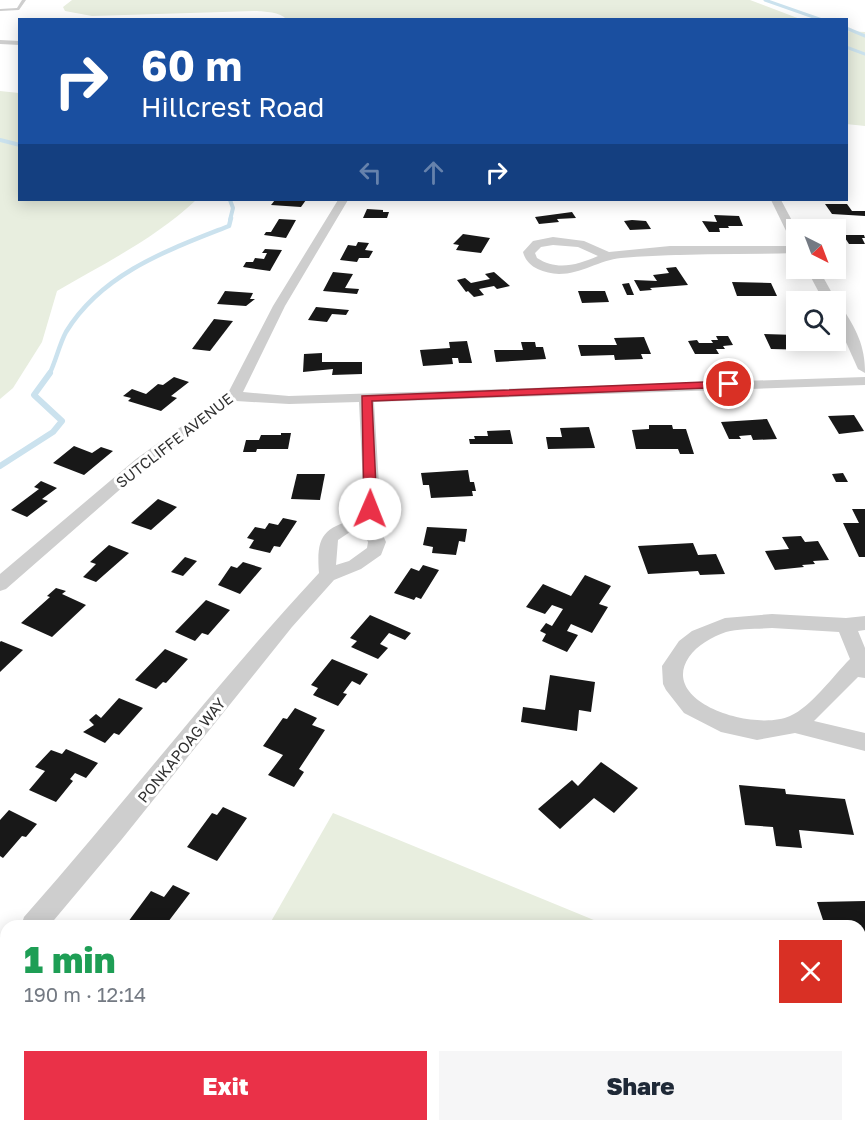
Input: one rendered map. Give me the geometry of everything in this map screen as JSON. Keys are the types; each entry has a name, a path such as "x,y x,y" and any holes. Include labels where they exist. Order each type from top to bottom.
{"street":[{"path":"0,42 18,43"},
{"name":"SUTCLIFFE AVENUE","path":"0,584 142,462 232,396 243,383 279,306 342,201"},
{"path":"777,201 786,219"},
{"path":"608,256 580,244 562,241 537,244 532,248 529,256 536,264 559,270 574,269 608,256 670,250 786,250"},
{"path":"846,326 865,369"},
{"path":"232,396 289,400 865,381"},
{"path":"366,398 371,485 368,522 377,542 375,551 355,565 328,575 326,547 328,538 343,528 368,522"},
{"name":"PONKAPOAG WAY","path":"38,920 114,832 285,622 328,575"},
{"path":"772,621 855,624 863,668 795,724 757,731 721,723 691,707 673,684 672,666 686,646 699,636 725,625 772,621"},
{"path":"795,724 865,742"}],"lane":[{"path":"0,10 18,9 24,0"}],"green space":[{"path":"72,0 750,0 797,18 285,18 276,13 255,11 92,16 65,11 63,7"},
{"path":"848,31 865,32 865,126 848,124"},
{"path":"0,91 18,93 18,201 195,201 147,238 57,291 42,342 13,388 0,399"},
{"path":"333,813 594,920 272,920"}],"building":[{"path":"274,201 305,201 301,207 271,205"},
{"path":"825,204 847,204 852,211 865,211 865,216 832,214"},
{"path":"367,209 389,212 387,218 363,218"},
{"path":"572,212 576,218 557,219 559,222 539,224 535,217"},
{"path":"714,215 739,216 743,226 728,226 729,228 719,228 720,232 709,232 702,221 717,222"},
{"path":"279,219 296,220 286,238 264,235 266,232 271,232"},
{"path":"624,221 646,221 651,229 630,230"},
{"path":"463,234 490,238 481,253 456,250 459,245 453,244"},
{"path":"846,235 864,235 865,238 862,238 865,244 849,244"},
{"path":"358,242 369,243 365,250 373,251 369,258 359,258 357,262 340,260 348,245 356,246"},
{"path":"265,249 282,250 270,271 243,267 246,262 253,262 255,258 264,259 267,253 262,253"},
{"path":"676,267 688,285 640,291 634,280 657,281 653,275 669,273 666,268"},
{"path":"333,272 353,274 345,288 359,289 357,294 323,291"},
{"path":"494,272 510,286 479,289 484,295 474,297 468,291 466,292 457,280 465,278 471,283 490,279 485,274"},
{"path":"732,282 771,283 777,296 737,296"},
{"path":"629,283 634,295 627,295 622,284"},
{"path":"225,291 253,293 250,299 255,299 246,306 217,304"},
{"path":"578,291 605,291 609,302 582,303"},
{"path":"316,307 349,310 346,315 332,314 327,322 308,320"},
{"path":"214,319 233,321 210,351 192,349"},
{"path":"764,334 786,335 786,349 771,349"},
{"path":"716,336 728,336 733,345 723,346 725,349 716,349 719,354 695,354 688,341 713,343 711,340 718,340"},
{"path":"644,337 651,354 641,354 643,359 615,360 614,355 581,356 578,345 617,345 614,338"},
{"path":"467,341 472,363 459,363 458,358 452,358 453,364 423,366 420,350 450,348 449,342"},
{"path":"521,342 535,342 536,347 543,347 546,359 496,362 494,350 523,350"},
{"path":"322,353 322,362 362,362 362,374 332,375 333,369 303,372 304,354"},
{"path":"174,377 189,382 171,396 177,398 161,411 128,401 131,398 123,396 132,389 146,394 158,384 163,385"},
{"path":"854,415 864,431 839,434 828,416"},
{"path":"767,419 777,439 753,440 751,435 739,436 741,439 729,439 721,422"},
{"path":"649,425 672,425 673,429 686,429 694,454 680,454 678,449 636,449 632,430 649,429"},
{"path":"589,427 595,448 548,449 546,437 562,437 560,428"},
{"path":"510,430 513,444 470,444 469,439 475,439 474,436 488,436 487,431"},
{"path":"281,433 291,433 288,449 257,449 256,452 243,452 246,440 259,440 261,435 281,435"},
{"path":"74,446 92,453 101,447 113,451 84,475 53,463"},
{"path":"468,470 470,482 474,482 476,491 472,491 473,496 431,498 429,485 423,485 421,473"},
{"path":"843,473 848,482 836,482 832,474"},
{"path":"297,474 325,474 320,500 291,499"},
{"path":"41,481 57,488 42,499 48,501 27,517 11,510 39,489 34,487"},
{"path":"158,499 177,507 151,530 131,523"},
{"path":"852,509 865,509 865,557 859,557 843,523 859,523"},
{"path":"283,518 297,521 280,547 274,546 270,553 249,548 254,540 247,538 255,527 265,529 269,523 278,525"},
{"path":"427,527 467,529 465,542 459,541 456,555 432,553 433,547 423,545"},
{"path":"801,536 805,542 818,541 829,560 813,561 815,564 802,565 804,567 775,570 765,551 789,549 782,537"},
{"path":"693,543 698,555 716,554 725,574 700,575 698,571 648,574 638,546"},
{"path":"109,545 129,553 96,582 83,577 96,564 90,562"},
{"path":"185,557 197,561 183,576 171,572"},
{"path":"243,562 262,568 240,594 218,585 231,566 237,568"},
{"path":"423,565 439,570 421,599 416,597 414,600 394,593 411,568 419,571"},
{"path":"585,575 611,586 599,604 608,607 592,633 571,624 567,631 578,635 567,652 542,641 546,634 540,631 546,623 552,626 563,609 552,605 545,614 526,607 543,584 571,596"},
{"path":"56,588 66,591 62,594 86,605 52,637 21,623 50,597 47,596"},
{"path":"206,600 230,610 208,635 202,633 195,641 175,632"},
{"path":"370,615 411,633 405,640 389,633 380,644 388,648 378,659 351,647 357,641 350,638"},
{"path":"0,642 23,650 0,672"},
{"path":"165,649 188,659 166,683 163,682 156,689 135,680"},
{"path":"332,659 368,674 360,685 352,681 343,693 347,694 338,706 313,695 318,688 311,685"},
{"path":"550,675 595,682 591,712 579,710 577,731 521,722 523,707 545,710"},
{"path":"119,698 143,708 119,735 114,733 105,743 83,732 94,725 89,720 96,714 101,718"},
{"path":"295,708 317,718 312,725 325,730 299,769 304,772 294,787 268,775 283,755 263,746 283,718 287,719"},
{"path":"66,749 98,763 86,778 75,773 70,779 73,781 56,802 29,790 45,771 35,767 51,750 62,754"},
{"path":"601,762 638,788 614,813 594,798 560,829 538,809 572,780 578,786"},
{"path":"739,785 785,789 786,794 845,799 854,835 799,830 802,848 776,846 773,827 745,825"},
{"path":"223,807 247,818 217,861 187,847 212,813 217,815"},
{"path":"9,810 37,824 26,837 22,836 3,858 0,856 0,820"},
{"path":"173,885 190,893 170,920 129,920 151,891 164,897"},
{"path":"865,901 865,920 823,920 817,902"}],"waterway":[{"path":"765,0 816,18"},
{"path":"848,29 865,36"},
{"path":"848,48 865,54"},
{"path":"0,140 18,144"},
{"path":"230,201 233,208 230,220"},
{"path":"50,373 66,332 81,311 98,294 138,266 183,244 229,226 231,218"},
{"path":"0,466 53,432 62,421 34,395 50,373"}],"route":[{"path":"370,509 371,485 366,398 729,384"}]}
